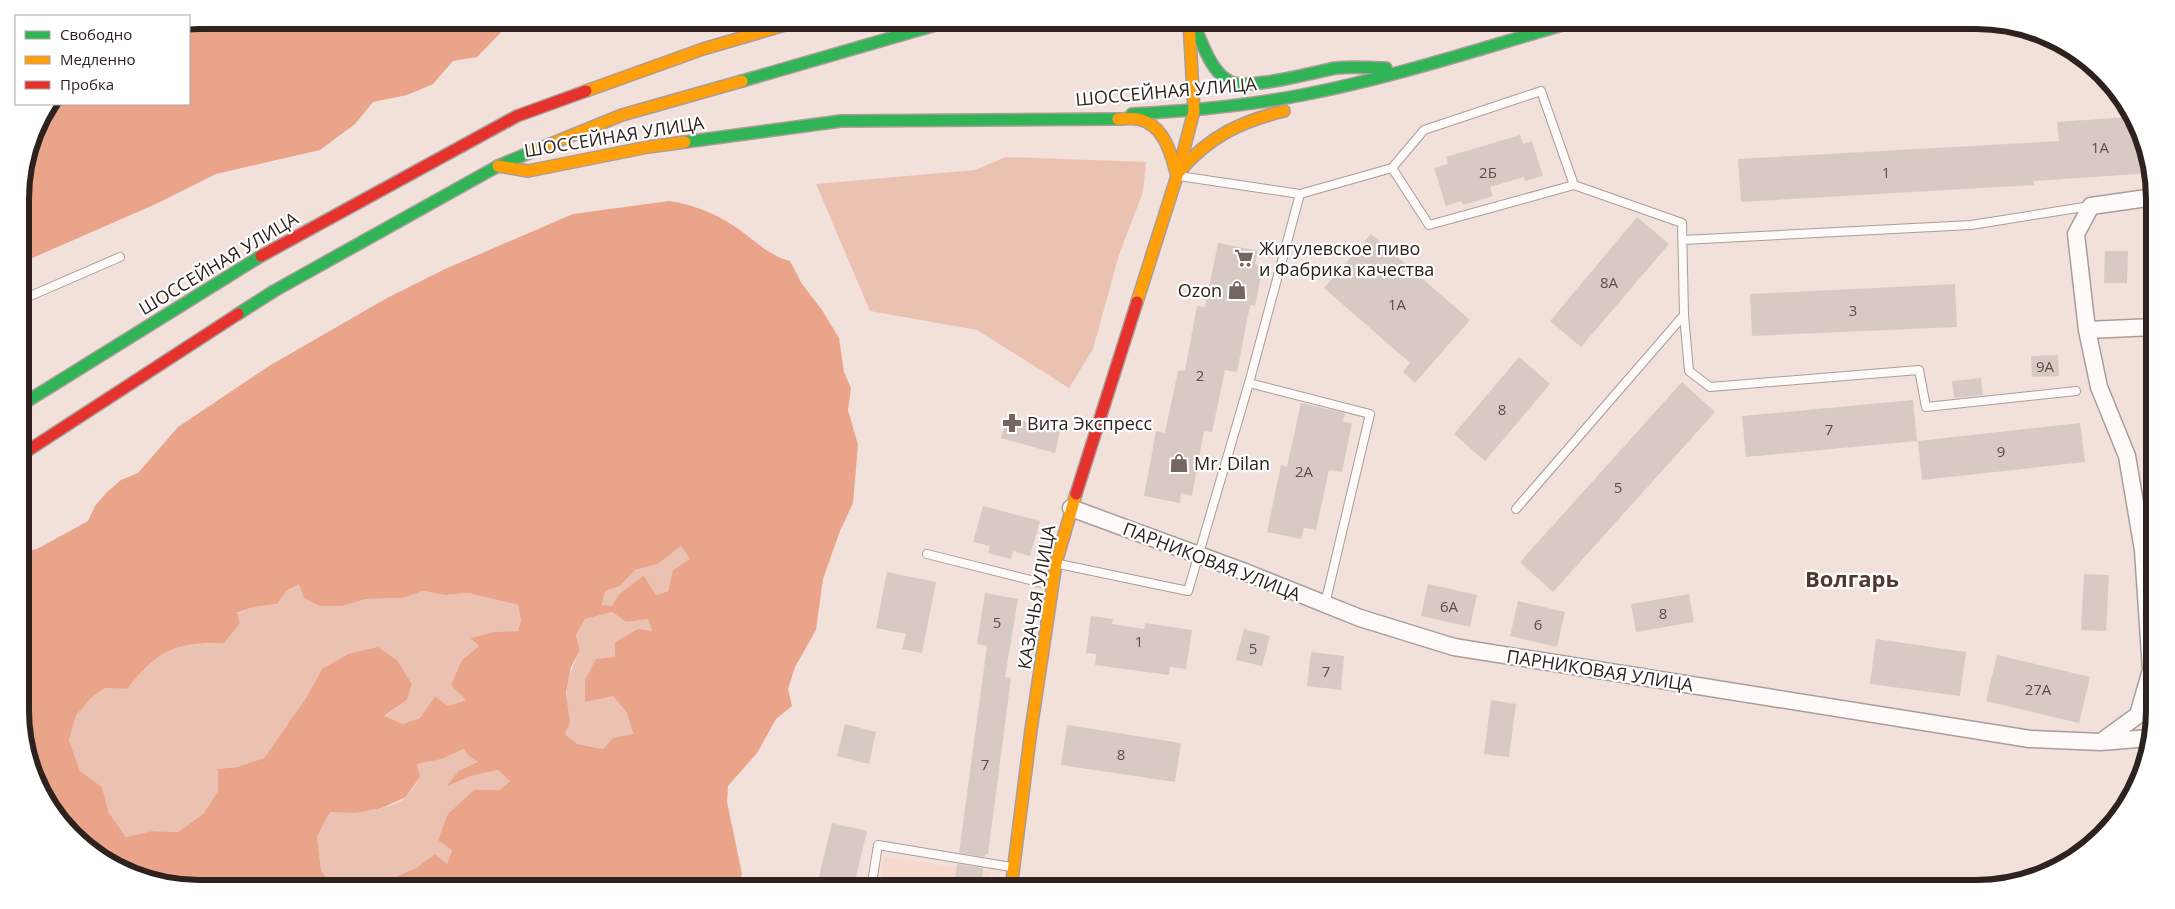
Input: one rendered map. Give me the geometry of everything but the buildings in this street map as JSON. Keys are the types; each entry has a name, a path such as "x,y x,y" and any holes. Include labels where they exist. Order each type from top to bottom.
{"main road":[{"name":"ШОССЕЙНАЯ УЛИЦА","path":"29,401 278,245 517,116 703,49 771,29"},
{"name":"ШОССЕЙНАЯ УЛИЦА","path":"498,166 622,115 922,29"},
{"name":"КАЗАЧЬЯ УЛИЦА","path":"1012,880 1030,730 1056,563 1071,508 1177,176 1194,110 1190,29"},
{"name":"ШОССЕЙНАЯ УЛИЦА","path":"1195,29 1218,70 1228,81 1239,85 1338,68 1417,66"},
{"name":"ШОССЕЙНАЯ УЛИЦА","path":"974,121 1194,110 1277,99 1339,87 1548,29"},
{"name":"КАЗАЧЬЯ УЛИЦА","path":"1177,176 1198,151 1233,126 1260,116 1295,109 1339,87"},
{"name":"ШОССЕЙНАЯ УЛИЦА","path":"498,166 528,171 648,146 841,121 1138,120 1149,123 1160,130 1177,176"},
{"path":"29,450 274,291 498,166"}],"street":[{"path":"2146,198 2091,206 2076,234 2087,330 2099,387 2127,456 2143,550 2146,588"},
{"path":"2087,330 2146,327"},
{"name":"ПАРНИКОВАЯ УЛИЦА","path":"1071,508 1245,572 1360,618 1454,647 2030,739 2101,742 2144,739"},
{"path":"2101,742 2138,715 2146,694"}],"lane":[{"path":"1177,176 1300,194 1392,168 1424,130 1541,91 1574,185"},
{"path":"1392,168 1429,225 1574,185 1682,223 1684,315 1689,371 1710,387 1919,370 1926,407 2076,391"},
{"path":"1056,563 1188,591 1249,383 1300,194"},
{"path":"1683,240 1971,225 2091,206"},
{"path":"29,297 120,258"},
{"path":"1516,509 1684,315"},
{"path":"1249,383 1370,414 1325,604"},
{"path":"927,554 1052,586"},
{"path":"872,880 878,845 1013,868"}],"shaded area":[{"path":"190,29 504,29 477,57 453,61 433,84 407,95 373,102 355,124 320,150 216,174 158,203 29,259 30,177 42,134 56,105 190,105"},
{"path":"1006,157 1146,162 1143,192 1119,255 1093,349 1069,388 977,330 870,311 816,184 975,170"},
{"path":"669,201 693,206 709,212 731,224 766,250 790,261 802,284 822,310 839,338 844,372 851,388 848,410 858,445 853,503 840,531 823,579 816,630 795,667 788,689 792,706 776,719 757,753 728,786 727,802 742,874 740,880 389,880 416,868 435,854 447,864 452,850 438,840 448,814 474,790 500,790 510,781 498,770 471,776 447,786 458,771 478,762 469,756 464,749 442,759 417,764 420,777 406,797 382,808 356,813 330,812 317,837 321,870 328,880 188,880 144,871 114,857 95,845 79,830 64,814 42,775 30,732 29,551 37,549 88,521 95,506 106,493 121,480 138,473 178,427 269,366 387,298 445,269 573,214","holes":["681,546 690,559 673,570 668,591 656,595 644,576 619,594 612,606 602,605 605,591 620,586 635,570 658,564","299,584 304,598 320,606 342,606 366,599 403,598 423,591 445,595 468,593 518,605 521,620 518,631 494,632 470,638 479,646 462,660 451,685 466,700 448,706 435,696 420,718 403,724 384,716 407,700 412,684 397,660 378,647 348,654 322,669 306,698 264,758 237,767 218,769 218,791 204,813 178,832 152,831 126,837 109,813 102,787 80,771 69,740 76,715 92,697 105,688 127,689 148,666 168,651 192,644 224,643 240,623 237,613 253,607 277,604 286,591","612,612 626,622 648,619 652,631 638,629 615,642 615,657 596,659 585,680 585,702 613,696 627,713 633,734 613,738 603,749 577,744 565,734 570,722 566,693 571,667 580,650 576,635 585,619"]},
{"path":"681,546 691,559 673,570 668,591 656,595 644,577 619,594 612,606 602,606 605,591 620,586 635,570 658,564"},
{"path":"299,584 342,606 366,599 403,598 423,591 445,595 468,593 518,605 521,620 518,631 494,632 470,638 479,646 462,660 467,700 448,706 435,696 420,718 403,724 384,717 407,700 412,684 397,660 378,647 322,669 306,698 264,758 237,767 218,769 218,791 205,812 178,832 152,831 126,837 109,813 102,787 80,771 69,740 76,714 92,697 105,688 127,689 148,666 168,652 192,645 224,643 237,614 253,607 277,604 286,591"},
{"path":"612,612 626,622 648,619 652,631 616,657 613,696 627,713 633,735 613,738 603,749 577,744 565,734 569,722 567,691 570,675 580,650 576,635 585,619"},
{"path":"465,749 469,756 478,762 458,771 448,785 471,776 498,770 510,781 501,790 474,790 447,864 435,854 416,868 389,880 328,880 321,870 317,837 330,812 370,811 399,802 410,793 420,777 417,764 442,759"},
{"path":"884,857 991,872 990,880 880,880"}],"traffic: fast":[{"path":"742,81 922,29"},
{"path":"1196,29 1207,55 1217,70 1229,81 1238,83 1265,82 1336,68 1386,68"},
{"path":"1132,114 1239,105 1337,88 1549,29"},
{"path":"685,142 841,121 1118,119"},
{"path":"238,314 274,291 498,166 531,152"},
{"path":"29,400 261,256"}],"traffic: slow":[{"path":"586,91 703,49 771,29"},
{"path":"1137,302 1177,176 1194,111 1189,29"},
{"path":"531,152 622,115 742,81"},
{"path":"1180,171 1202,149 1227,132 1240,125 1284,111"},
{"path":"1118,119 1138,119 1155,127 1169,150 1177,176"},
{"path":"498,166 528,171 648,147 685,142"},
{"path":"1012,880 1031,730 1056,563 1076,494"}],"traffic: jam":[{"path":"261,256 517,116 586,91"},
{"path":"1076,494 1137,302"},
{"path":"29,450 238,314"}],"place":[{"name":"Жигулевское пиво и Фабрика качества","path":"1244,258"},
{"name":"Ozon","path":"1237,290"},
{"name":"Вита Экспресс","path":"1012,423"},
{"name":"Mr. Dilan","path":"1179,463"}],"district":[{"name":"Волгарь","path":"1852,578"}]}
